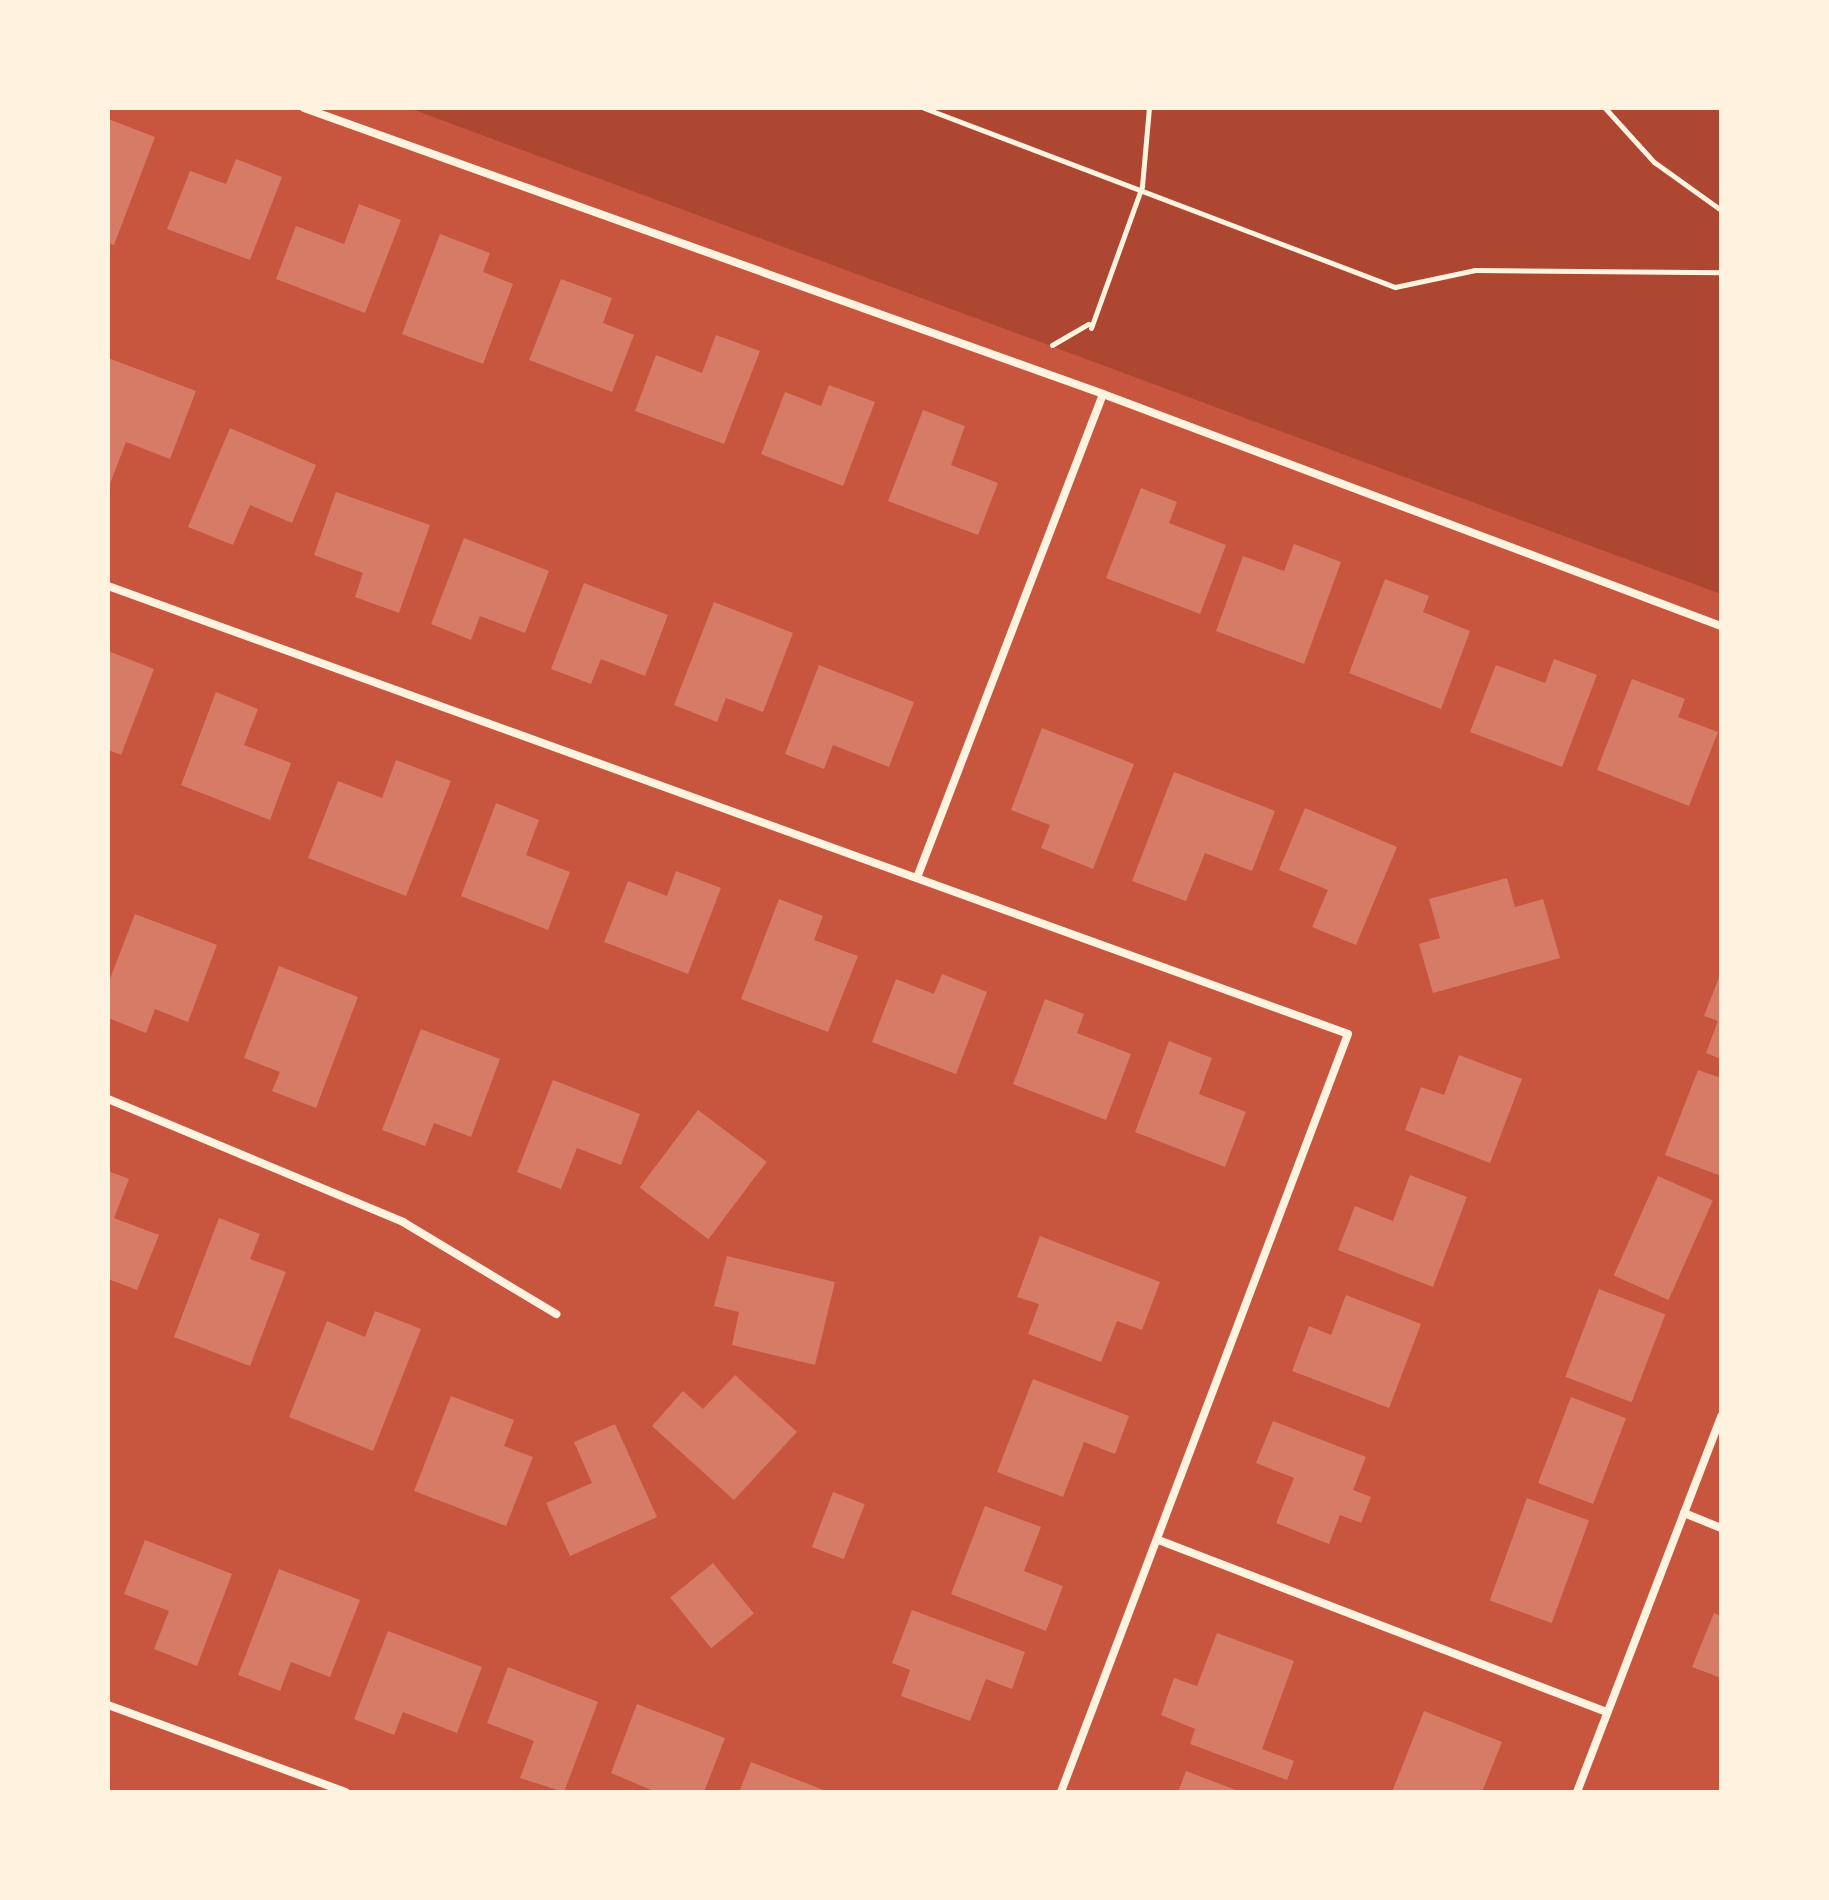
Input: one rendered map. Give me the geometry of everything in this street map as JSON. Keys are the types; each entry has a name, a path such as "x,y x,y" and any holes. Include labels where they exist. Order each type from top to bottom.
{"street":[{"path":"304,108 1103,394 1721,626"},
{"path":"918,875 1103,394"},
{"path":"108,586 918,875 1348,1034 1161,1541 1061,1792"},
{"path":"108,1099 403,1222 556,1314"},
{"path":"1577,1792 1721,1416"},
{"path":"1684,1513 1721,1528"},
{"path":"1161,1541 1607,1712"},
{"path":"108,1705 346,1792"}],"path":[{"path":"924,108 1142,186 1395,287 1475,270 1721,272"},
{"path":"1052,345 1090,326 1142,186 1149,108"},
{"path":"1605,108 1654,162 1721,210"}],"shaded area":[{"path":"409,108 1721,108 1721,594 1253,421"}],"building":[{"path":"108,119 155,137 114,245 108,243"},
{"path":"236,159 282,177 250,260 167,229 190,171 226,184"},
{"path":"359,204 401,220 365,313 276,279 296,226 344,244"},
{"path":"440,234 490,253 483,272 513,284 483,364 402,334"},
{"path":"561,279 612,298 603,323 634,335 612,392 529,360"},
{"path":"716,335 760,351 724,444 635,411 656,355 702,373"},
{"path":"108,358 196,391 170,459 126,442 108,489"},
{"path":"829,385 875,402 843,486 761,454 785,392 821,406"},
{"path":"923,410 965,426 951,465 998,483 978,535 888,501"},
{"path":"230,428 316,465 292,523 250,505 233,545 188,527"},
{"path":"1141,488 1177,502 1169,523 1226,545 1200,614 1106,578"},
{"path":"336,492 430,525 399,613 355,597 363,573 314,555"},
{"path":"464,538 549,571 525,633 480,616 471,640 431,624"},
{"path":"1294,544 1341,562 1304,664 1216,631 1243,556 1284,571"},
{"path":"1385,579 1429,596 1423,612 1470,631 1441,709 1349,673"},
{"path":"584,583 668,615 645,676 601,659 591,684 551,669"},
{"path":"714,602 793,633 763,712 726,698 717,722 674,705"},
{"path":"108,651 154,669 121,755 108,750"},
{"path":"1554,659 1597,675 1562,767 1470,732 1496,665 1545,683"},
{"path":"819,665 914,702 889,767 833,745 824,769 785,754"},
{"path":"1632,679 1685,699 1678,717 1718,732 1689,806 1597,770"},
{"path":"216,692 258,709 244,745 291,763 270,820 181,785"},
{"path":"1042,728 1134,764 1093,869 1041,848 1050,825 1011,810"},
{"path":"396,760 451,781 406,896 308,858 338,781 382,798"},
{"path":"1174,772 1275,811 1252,871 1205,853 1186,901 1132,881"},
{"path":"496,803 539,820 526,855 570,872 548,930 461,896"},
{"path":"1305,808 1397,847 1356,945 1312,927 1328,890 1279,870"},
{"path":"676,871 721,888 688,974 604,942 628,881 667,896"},
{"path":"1507,878 1515,907 1543,899 1560,958 1433,993 1419,944 1440,938 1429,899"},
{"path":"779,899 823,916 814,940 858,956 828,1032 741,999"},
{"path":"135,914 217,945 188,1022 155,1009 146,1033 108,1018 108,984"},
{"path":"279,966 358,997 316,1108 272,1091 280,1072 244,1058"},
{"path":"1721,972 1721,1059 1706,1053 1718,1021 1704,1016"},
{"path":"942,974 987,992 956,1074 872,1042 896,979 934,994"},
{"path":"1045,999 1084,1014 1077,1033 1131,1054 1106,1120 1013,1084"},
{"path":"421,1029 500,1059 471,1137 434,1123 425,1146 382,1130"},
{"path":"1169,1041 1212,1058 1199,1094 1246,1112 1225,1167 1135,1132"},
{"path":"1459,1055 1522,1079 1490,1163 1405,1130 1421,1087 1444,1095"},
{"path":"1698,1070 1721,1078 1721,1176 1665,1155"},
{"path":"553,1080 640,1114 621,1165 577,1148 561,1189 517,1172"},
{"path":"698,1110 767,1162 708,1239 640,1187"},
{"path":"108,1171 129,1179 114,1218 159,1235 137,1290 108,1279"},
{"path":"1410,1175 1467,1197 1433,1287 1338,1250 1355,1206 1393,1221"},
{"path":"1658,1176 1713,1200 1668,1300 1614,1276"},
{"path":"219,1218 260,1234 250,1259 286,1272 250,1366 174,1337"},
{"path":"1040,1236 1160,1282 1142,1330 1117,1321 1101,1362 1028,1334 1039,1304 1017,1297"},
{"path":"727,1256 835,1282 815,1365 732,1345 739,1312 714,1306"},
{"path":"1599,1289 1665,1314 1632,1402 1565,1377"},
{"path":"1346,1295 1421,1324 1389,1408 1292,1371 1309,1326 1331,1335"},
{"path":"375,1311 421,1329 373,1451 289,1417 327,1321 365,1337"},
{"path":"735,1375 797,1432 734,1500 652,1426 683,1391 703,1409"},
{"path":"1033,1379 1129,1416 1115,1454 1084,1442 1063,1497 997,1472"},
{"path":"451,1396 514,1420 504,1446 533,1457 506,1526 414,1491"},
{"path":"1571,1397 1626,1418 1593,1504 1538,1483"},
{"path":"1273,1421 1366,1457 1353,1490 1371,1497 1361,1523 1340,1515 1329,1544 1276,1523 1294,1478 1256,1463"},
{"path":"615,1424 657,1517 570,1556 546,1503 592,1483 574,1442"},
{"path":"833,1492 865,1504 844,1559 812,1547"},
{"path":"1527,1498 1589,1521 1552,1623 1490,1600"},
{"path":"985,1506 1041,1527 1024,1571 1063,1586 1046,1631 951,1594"},
{"path":"145,1540 232,1574 197,1666 154,1649 169,1611 124,1594"},
{"path":"713,1563 754,1614 711,1648 670,1598"},
{"path":"279,1569 360,1600 330,1677 291,1662 280,1691 238,1675"},
{"path":"912,1610 1025,1652 1012,1689 986,1679 970,1721 901,1696 910,1670 892,1663"},
{"path":"1714,1613 1721,1616 1721,1678 1692,1667"},
{"path":"388,1631 482,1667 457,1733 403,1712 394,1735 354,1719"},
{"path":"1217,1633 1294,1661 1262,1749 1294,1761 1287,1780 1190,1744 1195,1729 1161,1715 1174,1678 1197,1686"},
{"path":"508,1667 598,1702 564,1792 520,1778 534,1741 487,1723"},
{"path":"637,1704 725,1738 704,1792 656,1792 611,1773"},
{"path":"1424,1711 1502,1742 1482,1792 1392,1792"},
{"path":"751,1762 829,1792 739,1792"},
{"path":"1186,1771 1241,1792 1178,1792"}]}
